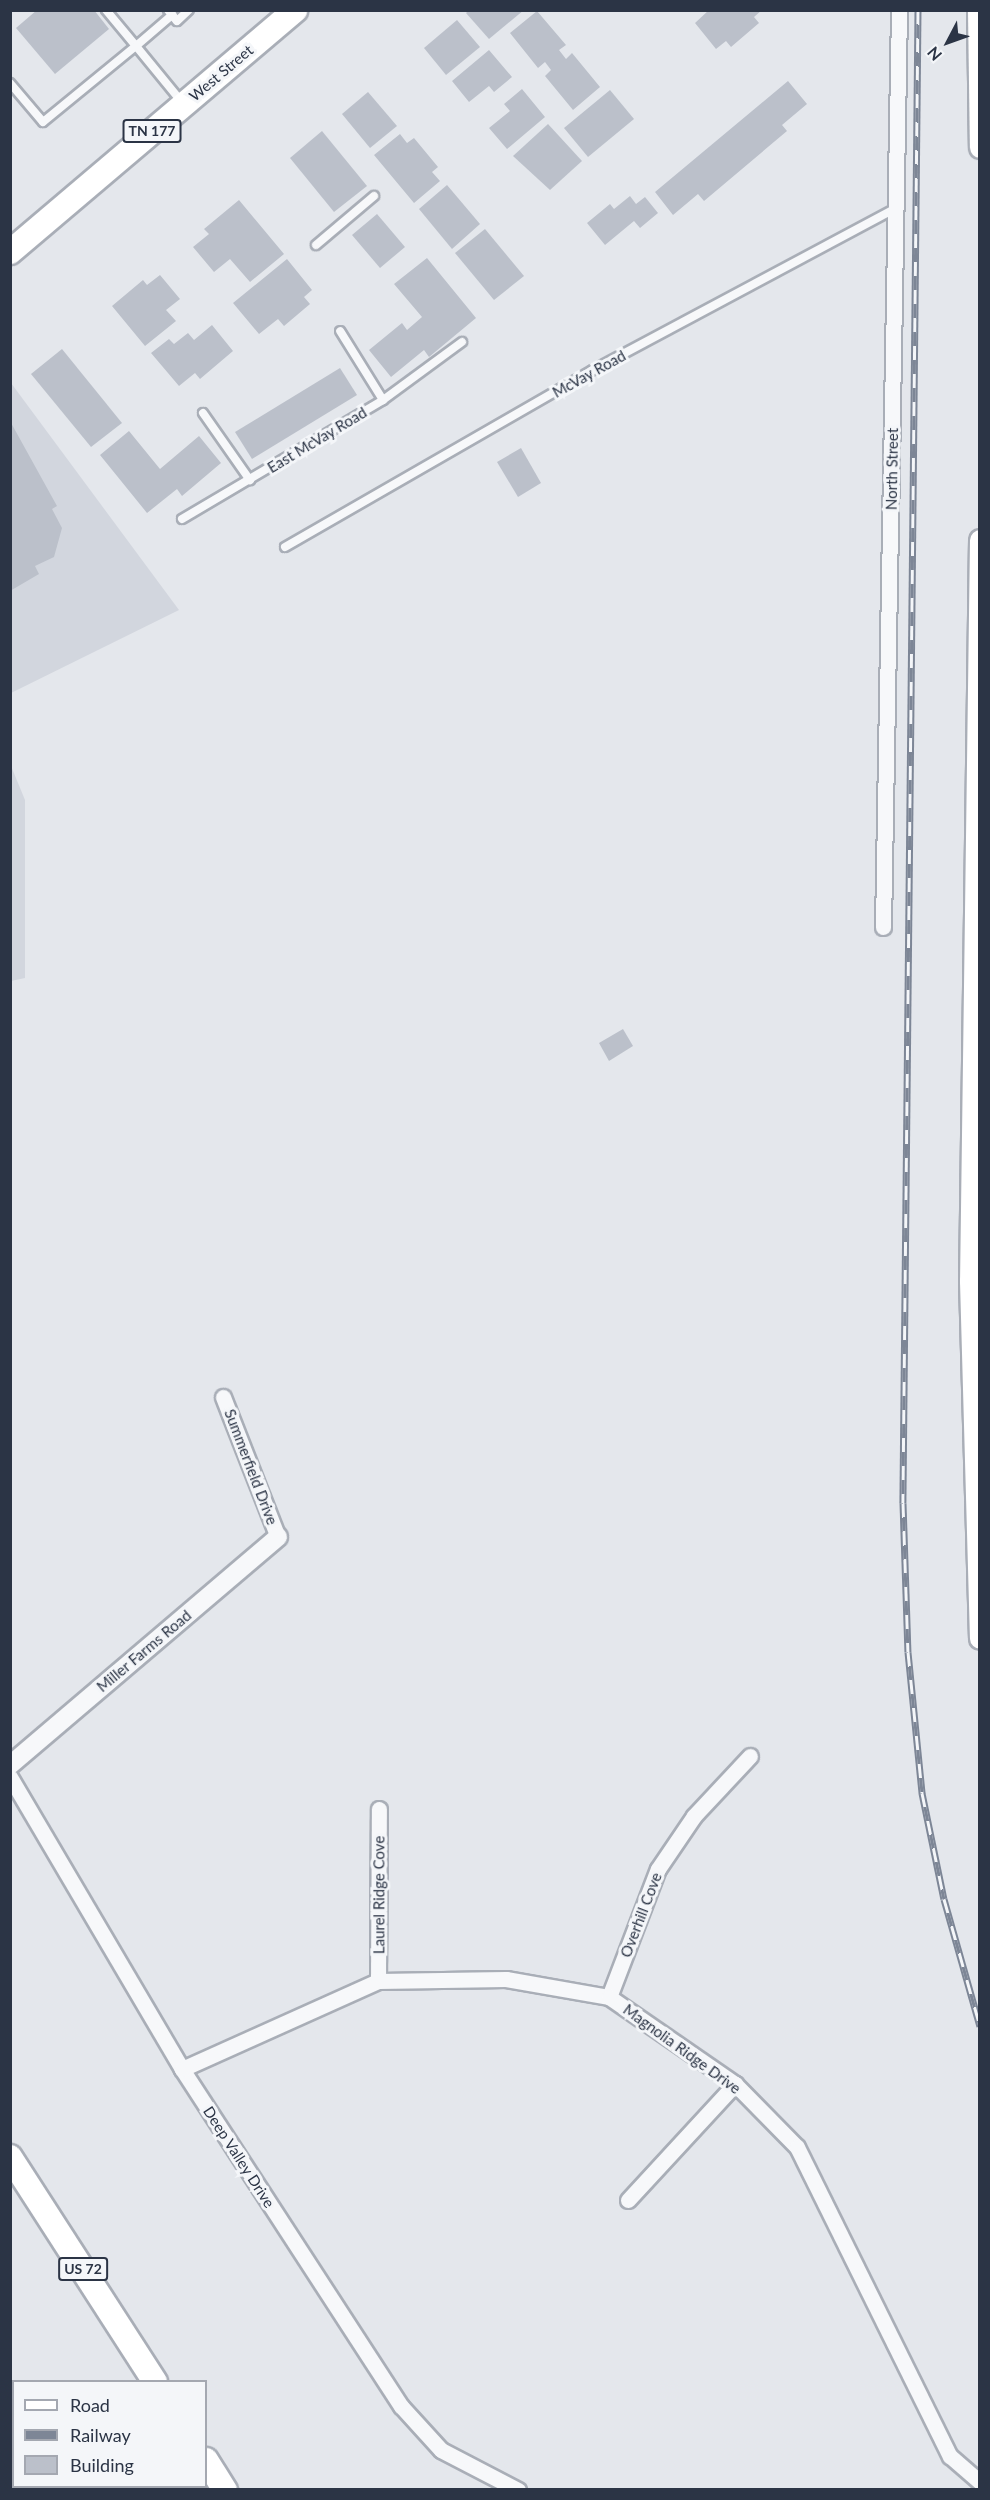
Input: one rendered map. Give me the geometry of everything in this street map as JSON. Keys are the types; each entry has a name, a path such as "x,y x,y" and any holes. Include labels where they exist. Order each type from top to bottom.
{"main road":[{"name":"West Street","path":"10,252 295,10"},
{"path":"978,10 980,147"},
{"path":"980,540 975,1280 980,1638"},
{"name":"US 72","path":"10,2157 154,2380"},
{"path":"207,2462 225,2490"}],"street":[{"name":"North Street","path":"883,927 898,208 899,10"},
{"name":"Summerfield Drive","path":"223,1397 278,1537"},
{"name":"Miller Farms Road","path":"10,1765 278,1537"},
{"name":"Overhill Cove","path":"609,1997 658,1869 694,1816 750,1756"},
{"name":"Deep Valley Drive","path":"10,1777 182,2069 401,2406 441,2450 518,2490"},
{"name":"Laurel Ridge Cove","path":"378,1981 379,1809"},
{"name":"Magnolia Ridge Drive","path":"182,2069 378,1981 506,1979 609,1997 735,2084 796,2147 950,2456 980,2482"},
{"path":"628,2200 735,2084"}],"lane":[{"path":"106,10 184,104"},
{"path":"10,83 43,122 136,46 170,13 177,21 189,10"},
{"path":"316,244 374,196"},
{"name":"McVay Road","path":"285,547 593,370 898,208"},
{"name":"East McVay Road","path":"182,519 383,400 340,332"},
{"path":"383,400 462,342"},
{"path":"204,413 250,480"}],"shaded area":[{"path":"11,383 179,610 11,693"},
{"path":"11,766 25,800 25,978 11,981"}],"building":[{"path":"37,10 94,10 109,29 55,74 16,28"},
{"path":"469,10 524,10 489,39 466,13"},
{"path":"709,10 762,10 754,17 759,23 731,47 726,41 716,49 695,23"},
{"path":"537,11 566,45 559,50 566,59 572,53 600,87 573,110 545,76 551,70 545,62 538,68 510,33"},
{"path":"457,20 480,47 446,75 424,48"},
{"path":"489,50 512,77 494,92 489,86 469,102 452,81"},
{"path":"788,81 807,104 782,125 787,131 704,201 698,194 673,215 655,192"},
{"path":"522,89 545,117 507,149 489,128 510,111 504,104"},
{"path":"610,90 634,119 588,157 564,128"},
{"path":"368,92 397,126 370,148 342,114"},
{"path":"548,124 582,161 550,190 513,156"},
{"path":"322,131 367,186 334,212 290,158"},
{"path":"400,134 407,143 414,138 438,167 432,172 440,181 414,203 374,155"},
{"path":"447,185 480,224 452,249 419,209"},
{"path":"630,196 636,204 645,197 658,213 640,228 634,221 605,245 587,223 610,204 614,209"},
{"path":"239,200 284,254 250,282 230,259 214,272 193,247 209,234 204,229"},
{"path":"377,214 405,247 380,268 352,235"},
{"path":"485,229 524,276 494,300 455,253"},
{"path":"427,258 476,318 429,357 424,350 391,377 369,350 402,323 407,330 422,317 394,284"},
{"path":"287,259 312,290 304,297 310,304 284,326 278,319 259,334 233,303"},
{"path":"160,275 180,299 166,310 176,321 145,346 112,306 143,280 147,285"},
{"path":"212,325 233,351 200,379 195,373 179,386 151,353 169,339 174,344 188,333 194,340"},
{"path":"62,349 122,423 91,447 31,374"},
{"path":"340,368 357,395 252,459 235,432"},
{"path":"10,421 57,506 52,509 62,528 54,557 35,566 39,574 10,591"},
{"path":"129,431 160,469 199,436 221,463 182,496 177,489 147,513 100,455"},
{"path":"521,448 541,483 518,497 497,462"},
{"path":"623,1029 633,1046 609,1061 599,1043"}],"railway":[{"path":"918,10 903,1503 908,1652 922,1793 944,1899 980,2026"}]}
